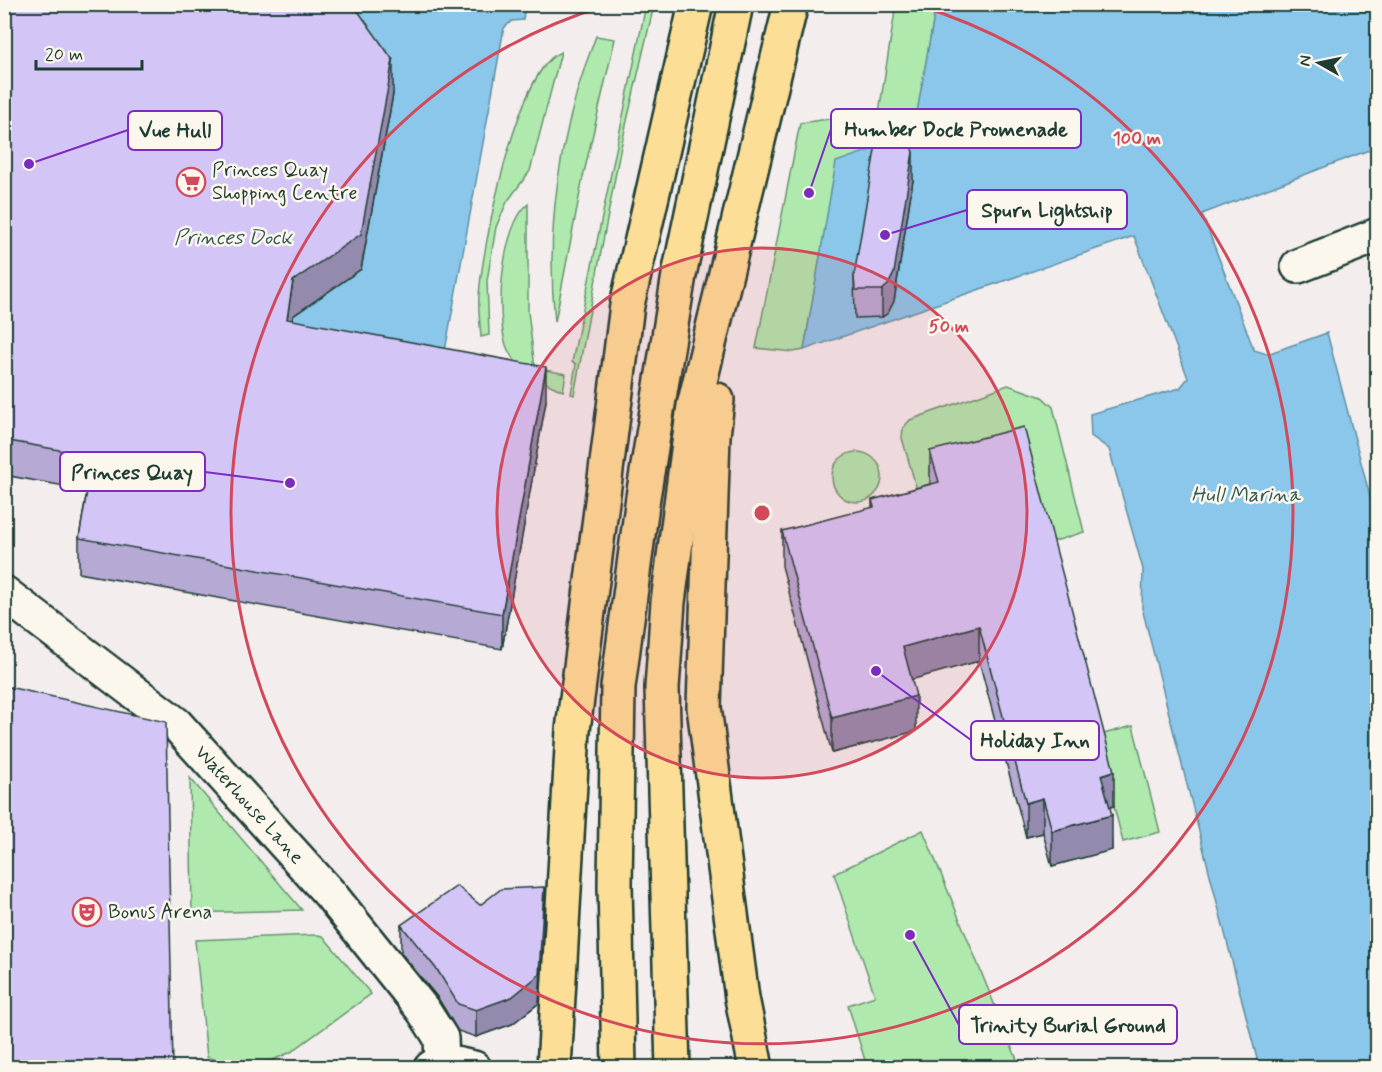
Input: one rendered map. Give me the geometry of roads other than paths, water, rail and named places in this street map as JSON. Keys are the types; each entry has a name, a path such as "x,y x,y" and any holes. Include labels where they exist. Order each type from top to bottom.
{"highway":[{"path":"554,1068 573,730 627,305 696,4"},
{"path":"620,1068 615,885 618,687 642,497 679,275 736,4"},
{"path":"673,1068 662,688 668,602 694,406 791,4"},
{"path":"753,164 720,368 713,436 704,707 742,998 756,1068"}],"street":[{"path":"1298,266 1377,235"},
{"name":"Waterhouse Lane","path":"4,593 176,724 330,894 423,1010 441,1038 436,1065"},
{"path":"436,1065 474,1068"}],"water":[{"name":"Princes Dock","path":"4,5 525,5 523,20 512,21 504,28 416,510"},
{"name":"Hull Marina","path":"936,5 1377,5 1377,147 1202,214 1254,350 1267,354 1327,333 1377,523 1377,1067 1259,1067 1142,608 1143,569 1109,449 1091,436 1090,414 1180,388 1188,378 1134,236 804,350 836,162 913,135"}],"place":[{"name":"Vue Hull","path":"29,164"},
{"name":"Princes Quay Shopping Centre","path":"191,182"},
{"name":"Humber Dock Promenade","path":"809,193"},
{"name":"Spurn Lightship","path":"885,235"},
{"name":"Princes Quay","path":"290,483"},
{"name":"Holiday Inn","path":"876,671"},
{"name":"Bonus Arena","path":"87,912"},
{"name":"Trinity Burial Ground","path":"910,935"}]}
